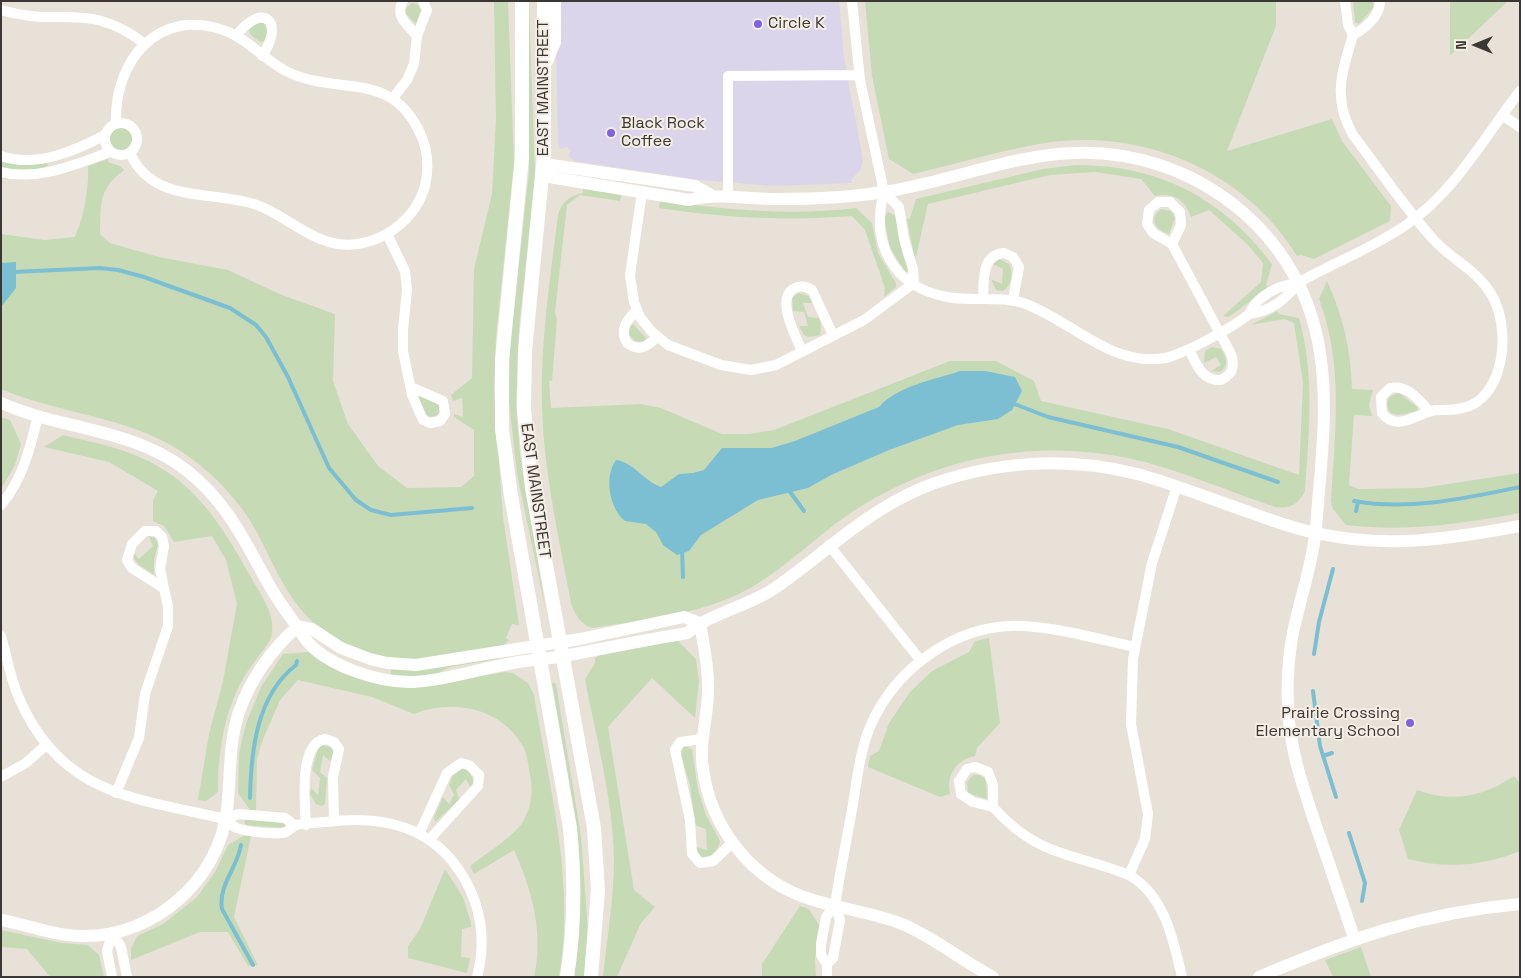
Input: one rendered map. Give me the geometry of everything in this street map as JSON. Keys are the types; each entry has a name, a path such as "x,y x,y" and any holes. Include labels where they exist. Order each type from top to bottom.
{"main road":[{"name":"EAST MAINSTREET","path":"522,1 522,157 503,345 501,391 506,462 567,807 573,861 573,931 567,977"},
{"name":"EAST MAINSTREET","path":"544,1 543,170 525,351 524,410 532,488 561,642 594,837 597,907 591,977"},
{"path":"544,64 554,42 554,1"}],"street":[{"path":"403,1 400,8 401,18 417,36"},
{"path":"393,98 406,80 414,64 417,36 426,17 427,10 423,1"},
{"path":"852,1 859,75 884,192 879,210 888,256 900,276 948,297 1013,300 1032,307 1128,358 1167,358 1189,349 1249,314 1261,312 1286,299 1298,283 1376,242 1416,217 1452,182 1520,91"},
{"path":"1345,1 1348,25 1353,35 1340,87 1344,117 1353,134 1435,241 1481,278 1496,303 1502,325 1502,346 1496,374 1484,396 1465,408 1429,411 1415,419 1395,422 1382,413 1380,402 1385,392 1390,388 1402,387 1410,392 1429,411"},
{"path":"1353,35 1362,30 1375,17 1380,9 1380,1"},
{"path":"1,10 27,14 73,9 93,10 122,22 145,44"},
{"path":"236,36 254,18 261,16 267,18 271,22 273,31 270,45 262,56"},
{"path":"116,124 116,100 119,85 126,68 145,44 165,32 186,26 212,27 236,36 287,72 326,84 364,87 393,98 406,110 418,128 426,150 427,168 425,186 417,204 404,221 387,234 370,241 352,244 326,241 272,211 254,204 227,198 184,194 170,190 140,170 130,153"},
{"path":"728,196 728,76 859,75"},
{"path":"1502,115 1520,127"},
{"path":"1,156 28,160 52,157 86,145 105,135 116,124 127,124 135,130 138,140 130,153 121,156 110,152 106,146 105,135"},
{"path":"1,172 30,175 56,170 110,152"},
{"path":"543,170 642,192 689,200 712,195 796,199 884,192 1062,153 1109,153 1142,159 1193,177 1236,206 1270,239 1298,283 1316,330 1323,378 1322,439 1315,533 1290,654 1288,716 1299,773 1354,938"},
{"path":"52,157 56,170"},
{"path":"543,170 695,186 712,195"},
{"path":"642,192 630,275 637,310 645,325 657,337 681,351 741,369 767,368 834,335 880,309 914,282"},
{"path":"884,192 900,207 904,239 913,268 914,282"},
{"path":"387,234 405,271 407,290 402,340 411,387"},
{"path":"1172,244 1233,360 1232,372 1227,376 1214,380 1204,375 1189,349"},
{"path":"983,298 988,262 992,256 1004,253 1013,257 1019,267 1013,300"},
{"path":"802,351 786,308 787,295 792,290 802,287 812,290 834,335"},
{"path":"637,310 628,318 624,326 624,338 627,343 636,348 644,348 657,337"},
{"path":"1,403 38,416 118,436 150,448 186,470 206,487 232,517 274,593 310,644 334,660 356,671 389,680 432,680 485,668 563,656 687,632 700,623 743,606 765,594 872,514 902,497 944,480 992,468 1045,463 1094,465 1139,474 1315,533 1362,540 1406,542 1446,539 1520,526"},
{"path":"1,506 16,484 24,466 38,416"},
{"path":"1129,875 1145,839 1148,814 1132,724 1131,692 1134,647 1152,563 1177,486"},
{"path":"116,793 139,738 148,682 166,635 168,607 162,587 160,563 164,546 162,537 156,531 145,531 132,544 127,560 132,568 162,587"},
{"path":"829,545 921,661"},
{"path":"298,626 312,629 332,643 360,655 387,663 406,665 426,664 538,644 561,642 684,617 700,623"},
{"path":"700,623 708,671 708,695 702,739 702,769 708,796 732,844 755,868 782,887 800,896 880,916 908,927 994,977"},
{"path":"1,920 68,935 112,933 154,917 188,891 202,874 214,854 225,819 230,746 239,712 251,685 267,658 298,626"},
{"path":"827,977 826,964 821,955 826,917 835,905 867,737 887,696 921,661 955,640 977,632 1008,627 1044,629 1134,647"},
{"path":"1,636 19,697 32,724 47,744 79,773 116,793 143,802 225,819 236,828 260,832 285,832 295,826 355,819 385,821 419,834 428,840 459,869 476,905 482,937 477,977"},
{"path":"306,825 305,785 308,760 314,746 325,739 334,742 339,749 333,777 334,821"},
{"path":"702,739 680,742 675,750 688,809 692,854 700,863 709,863 732,844"},
{"path":"1,777 26,764 47,744"},
{"path":"419,834 448,773 461,763 470,764 478,775 478,786 428,840"},
{"path":"993,806 1017,830 1045,848 1129,875 1149,892 1161,909 1168,924 1182,977"},
{"path":"225,819 239,814 285,818 295,826"},
{"path":"1259,977 1354,938 1436,915 1520,904"},
{"path":"826,964 833,958 840,920 835,905"},
{"path":"112,933 107,951 112,977"},
{"path":"112,933 121,947 127,977"}],"shaded area":[{"path":"555,1 839,1 844,58 863,160 860,170 851,180 852,183 773,186 699,180 574,161 568,156 571,151 567,147 560,149 558,142"}],"green space":[{"path":"494,1 508,1 514,163 496,337 494,391 503,517 519,625 512,624 506,638 509,640 503,646 430,659 403,660 385,658 350,647 319,628 306,616 288,592 243,510 223,486 192,459 170,445 124,425 25,398 1,389 1,234 45,240 75,237 85,202 88,166 108,159 108,162 120,166 124,170 109,184 105,191 101,205 100,234 110,243 159,257 228,270 282,295 335,314 333,381 348,424 378,466 407,488 461,487 474,476 474,430 454,417 454,414 463,417 462,398 453,401 451,395 472,378 474,269 492,194 496,119"},
{"path":"529,1 535,177 519,329 516,406 520,454 546,612 517,474 509,401 510,347 529,172"},
{"path":"865,1 1276,1 1276,26 1227,151 1332,119 1342,141 1391,206 1390,221 1314,259 1301,255 1297,256 1275,226 1249,200 1220,179 1188,162 1154,150 1118,142 1082,140 1045,143 995,153 913,174 889,159 872,76"},
{"path":"1353,1 1373,1 1373,8 1359,24 1355,22"},
{"path":"1450,1 1508,1 1450,56"},
{"path":"412,3 418,5 421,10 416,24 405,13 406,8"},
{"path":"256,22 263,22 268,29 265,41 260,42 250,34 249,30"},
{"path":"121,128 126,129 132,135 132,145 126,151 121,152 116,151 110,145 109,140 110,135 116,129"},
{"path":"1,161 20,165 46,163 48,165 39,170 19,170 1,167"},
{"path":"1076,165 1135,171 1162,179 1187,190 1210,204 1253,241 1272,264 1266,285 1268,288 1229,317 1223,316 1261,282 1263,263 1247,244 1209,210 1191,217 1182,201 1173,196 1155,196 1141,179 1095,172 1050,175 928,204 915,261 907,219 910,218 916,199 1043,169"},
{"path":"583,189 622,194 620,201 580,195 567,205 555,312 557,320 552,381 549,381 551,408 641,404 661,408 722,434 749,434 774,430 950,361 996,361 1034,381 1041,401 1168,429 1299,475 1303,383 1294,323 1284,319 1251,325 1277,311 1279,314 1299,318 1304,339 1310,404 1305,491 1293,505 1275,507 1184,474 1128,458 1059,450 991,456 925,474 894,488 849,514 771,575 738,594 699,609 678,614 593,628 589,627 579,619 571,603 549,482 542,408 544,336 558,215 564,203 570,198 583,193"},
{"path":"660,200 709,207 782,212 856,208 872,223 878,253 896,283 896,287 884,297 885,288 865,230 852,216 779,218 707,214 659,208"},
{"path":"1161,209 1171,211 1175,218 1169,234 1160,230 1154,219"},
{"path":"888,212 896,216 903,256 909,269 906,273 890,248 884,218"},
{"path":"999,259 1009,264 1011,268 1010,283 1003,291 996,290 991,279 1002,284 1003,269 993,264"},
{"path":"1327,281 1338,307 1345,334 1350,361 1352,389 1373,390 1369,405 1372,416 1354,415 1349,485 1358,489 1422,488 1520,473 1520,513 1433,526 1390,528 1346,525 1333,509 1331,501 1336,424 1335,374 1327,324 1319,299"},
{"path":"798,293 810,296 813,303 803,303 808,317 819,318 820,335 808,337 804,335 799,326 808,326 804,312 793,311 792,298"},
{"path":"633,324 646,338 644,342 635,341 629,335 630,327"},
{"path":"1212,347 1221,349 1226,358 1225,367 1220,372 1211,371 1221,365 1216,357 1204,363 1205,351"},
{"path":"1399,393 1417,407 1418,411 1398,415 1391,413 1387,406 1388,400"},
{"path":"420,396 439,404 440,411 438,415 430,417 425,414 418,398"},
{"path":"1,417 10,420 21,444 15,465 1,489"},
{"path":"63,435 111,447 143,458 183,484 199,499 227,536 264,600 270,614 272,622 271,638 245,675 232,703 221,747 218,792 206,801 198,800 209,734 223,681 237,604 226,560 212,536 174,542 164,526 153,521 153,500 158,491 109,462 44,447"},
{"path":"149,536 155,538 158,544 154,560 154,575 140,566 135,560 133,552 139,559 153,546"},
{"path":"989,638 1000,723 977,748 975,756 963,761 954,769 949,787 950,794 940,797 868,767 870,756 879,751 889,723 910,692 932,671 969,652 975,641"},
{"path":"677,640 696,659 699,681 695,718 652,678 608,727 634,890 655,907 641,923 617,977 603,977 613,888 613,836 607,791 585,679 595,663 595,658 600,655"},
{"path":"309,652 352,676 470,678 505,672 513,673 528,683 534,695 553,800 563,871 563,942 559,977 534,977 538,945 537,928 531,896 514,850 474,874 470,866 515,831 525,818 531,800 531,783 524,748 515,734 490,715 461,707 429,709 414,714 372,697 298,680 280,700 261,744 257,760 256,811 250,810 238,793 239,755 247,721 261,687 283,654"},
{"path":"497,655 498,659 450,667 432,676 400,677 391,675 391,669"},
{"path":"553,682 556,684 581,836 588,931 584,977 574,977 578,939 578,866 571,794"},
{"path":"322,745 330,747 334,751 330,761 323,755 320,772 327,778 325,804 322,806 316,804 310,794 311,788 318,795 320,778 312,770 318,748"},
{"path":"684,746 692,749 698,790 706,815 720,841 717,850 712,855 701,858 696,847 707,850 706,829 695,825 690,785 681,755"},
{"path":"462,769 468,770 473,779 471,788 466,779 456,790 459,800 435,822 434,817 443,797 449,804 454,795 449,785 453,775"},
{"path":"973,775 979,775 986,779 987,799 968,793 967,782"},
{"path":"1514,776 1520,783 1520,851 1479,863 1451,865 1408,859 1399,830 1417,790 1443,796 1467,796 1491,789"},
{"path":"247,819 284,823 286,825 285,828 246,825 244,822"},
{"path":"245,835 251,836 234,917 258,965 248,966 228,932 200,932 131,960 131,949 137,936 163,924 197,897 215,872 228,845"},
{"path":"445,869 463,897 471,923 471,927 462,929 461,957 470,958 467,973 408,958 408,946 420,929"},
{"path":"800,906 809,909 819,925 815,959 816,977 762,977 762,964"},
{"path":"1,930 62,943 88,945 99,955 104,977 50,977 27,949 1,947"},
{"path":"1361,947 1371,977 1333,977 1325,960"}],"water":[{"path":"16,262 16,288 1,307 1,263"},
{"path":"960,371 985,371 1015,377 1022,391 1012,410 998,419 958,425 889,450 831,475 808,488 758,500 701,535 689,551 677,555 663,545 656,532 646,524 625,521 615,508 609,483 612,467 616,460 628,464 649,481 661,487 679,474 704,470 722,448 772,448 795,441 879,407 906,389"}],"waterway":[{"path":"13,272 100,268 118,270 144,277 230,308 256,325 266,337 288,377 329,468 356,500 371,510 391,515 472,508"},
{"path":"1012,403 1048,417 1178,447 1278,482"},
{"path":"1354,501 1374,504 1416,504 1458,499 1520,487"},
{"path":"788,489 804,511"},
{"path":"1356,511 1358,502"},
{"path":"682,549 683,577"},
{"path":"1314,654 1319,622 1333,569"},
{"path":"250,798 252,762 258,726 272,692 296,665 297,661"},
{"path":"1313,691 1320,746 1336,797"},
{"path":"1323,756 1332,753"},
{"path":"1349,833 1365,883 1362,901"},
{"path":"241,845 236,862 225,885 222,909 253,965"}],"place":[{"name":"Circle K","path":"758,24"},
{"name":"Black Rock Coffee","path":"611,133"},
{"name":"Prairie Crossing Elementary School","path":"1410,723"}]}
